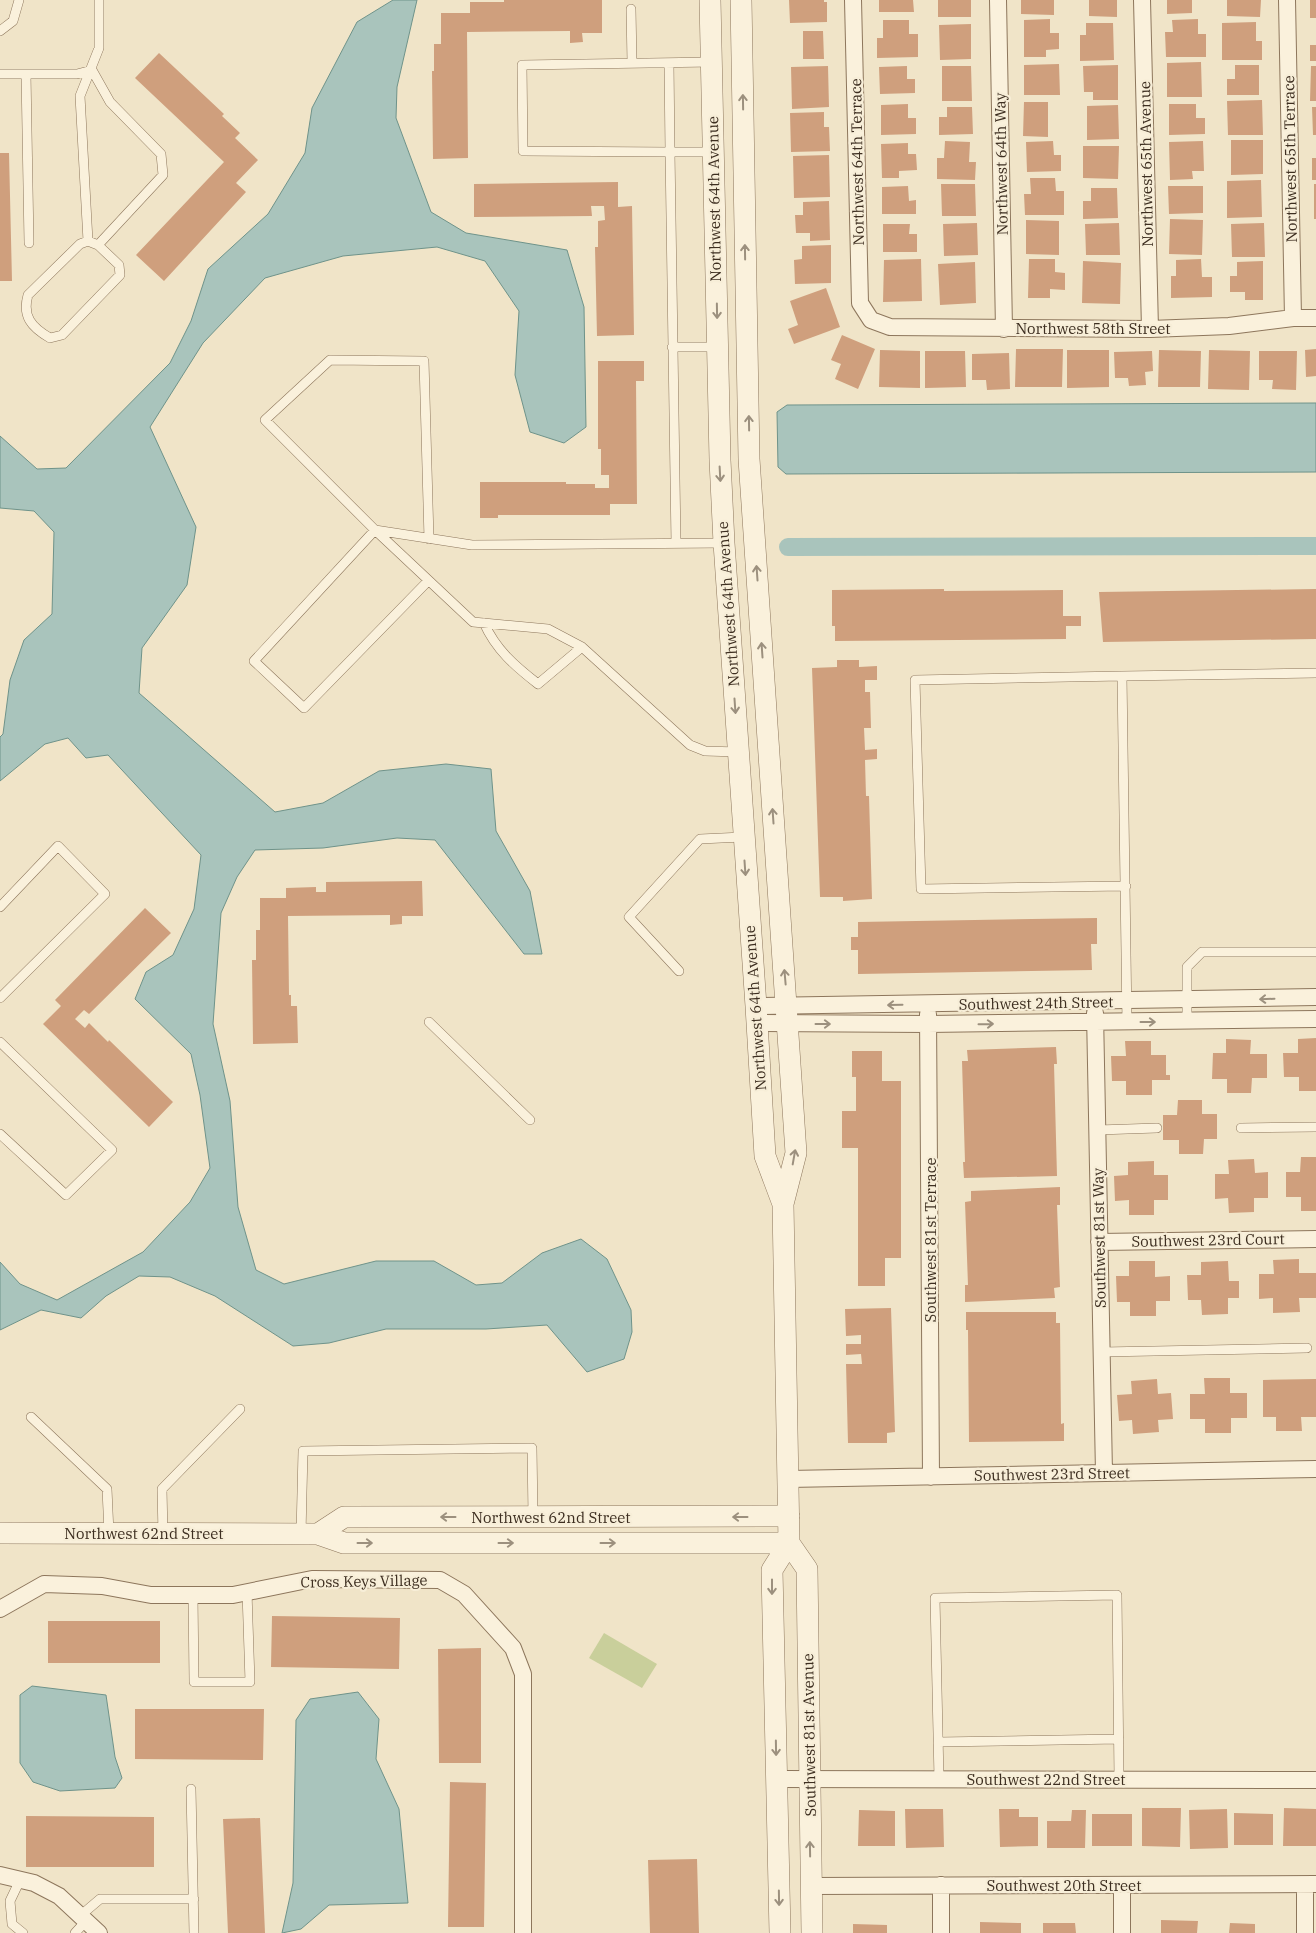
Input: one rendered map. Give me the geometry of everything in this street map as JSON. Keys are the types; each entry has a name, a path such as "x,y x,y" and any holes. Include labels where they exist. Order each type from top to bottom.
{"street":[{"name":"Northwest 64th Avenue","path":"710,0 717,347 724,543 765,1156 783,1204"},
{"name":"Northwest 64th Avenue","path":"741,0 749,459 796,1153 783,1204 788,1479"},
{"name":"Northwest 64th Terrace","path":"853,0 860,303 871,320"},
{"name":"Northwest 64th Way","path":"998,0 1004,329"},
{"name":"Northwest 65th Avenue","path":"1142,0 1150,329"},
{"name":"Northwest 65th Terrace","path":"1287,0 1293,318"},
{"path":"714,152 744,151"},
{"name":"Northwest 58th Street","path":"871,320 890,327 1150,329 1229,326 1293,318 1316,318"},
{"path":"724,543 754,541"},
{"path":"738,752 748,752 760,758 770,768"},
{"name":"Southwest 24th Street","path":"788,1015 928,1004 1186,1001 1316,997"},
{"name":"Southwest 81st Way","path":"1095,1002 1104,1473"},
{"name":"Southwest 81st Terrace","path":"928,1004 931,1477"},
{"name":"Southwest 24th Street","path":"757,1015 788,1015 928,1024 1316,1019"},
{"name":"Southwest 23rd Court","path":"1099,1242 1316,1239"},
{"name":"Southwest 23rd Street","path":"788,1479 1316,1469"},
{"path":"780,1933 772,1570 789,1543 788,1479"},
{"name":"Northwest 62nd Street","path":"310,1534 344,1517 789,1516"},
{"path":"560,1543 579,1528 584,1517"},
{"name":"Northwest 62nd Street","path":"0,1533 310,1534 344,1543 789,1543"},
{"name":"Southwest 81st Avenue","path":"789,1543 807,1569 808,1779 812,1933"},
{"name":"Cross Keys Village","path":"0,1609 44,1584 102,1586 151,1596 233,1596 312,1579 440,1580 464,1594 513,1648 523,1674 523,1933"},
{"name":"Southwest 22nd Street","path":"776,1779 1316,1780"},
{"path":"0,1875 34,1883 59,1896 80,1924 99,1933"},
{"path":"1305,1933 1310,1884"},
{"name":"Southwest 20th Street","path":"811,1886 1310,1884"},
{"path":"941,1885 941,1933"},
{"path":"1122,1885 1122,1933"}],"lane":[{"path":"0,31 13,21 19,0"},
{"path":"88,241 80,96 92,70 99,48 99,0"},
{"path":"631,9 632,63"},
{"path":"712,62 522,65 523,151 714,152"},
{"path":"669,63 676,543"},
{"path":"0,74 77,74 92,70"},
{"path":"92,70 110,102 161,154 163,164 163,175 98,245"},
{"path":"26,74 29,243"},
{"path":"88,241 98,245 119,266 120,276 62,335 50,338 39,332 26,315 25,305 28,295 80,244 88,241"},
{"path":"672,347 717,347"},
{"path":"430,538 424,361 330,360 265,420 428,581 473,622 548,629 582,647 690,745 705,751 738,752"},
{"path":"375,530 472,545 724,543"},
{"path":"375,530 254,661 304,708 428,581"},
{"path":"484,623 492,642 520,670 538,684 582,647"},
{"path":"1126,886 920,889 915,680 1316,673"},
{"path":"1122,676 1127,1022"},
{"path":"679,971 629,917 700,839 743,837"},
{"path":"0,907 58,846 105,894 0,998"},
{"path":"1187,1022 1187,967 1202,952 1316,952"},
{"path":"429,1022 530,1120"},
{"path":"0,1042 112,1150 66,1195 0,1134"},
{"path":"1241,1128 1316,1126"},
{"path":"1098,1130 1157,1128"},
{"path":"1102,1352 1306,1348"},
{"path":"163,1534 162,1489 240,1409"},
{"path":"31,1417 108,1489 108,1533"},
{"path":"310,1534 303,1451 532,1448 533,1516"},
{"path":"193,1596 194,1682 250,1682 247,1592"},
{"path":"939,1779 935,1598 1117,1596 1119,1780"},
{"path":"938,1742 1119,1739"},
{"path":"191,1789 194,1933"},
{"path":"20,1880 10,1901 12,1924 23,1933"},
{"path":"80,1924 100,1899 194,1899"}],"green space":[{"path":"604,1633 657,1664 642,1688 589,1658"}],"water":[{"path":"393,0 417,0 397,87 396,118 431,212 466,233 567,250 584,307 586,427 564,443 530,432 515,375 519,311 485,261 437,247 343,256 265,278 203,343 150,427 196,527 187,585 142,648 139,693 275,812 323,803 379,771 446,764 491,769 496,831 530,891 542,954 524,954 435,840 397,838 323,848 255,850 237,877 221,913 213,1024 230,1101 238,1207 256,1270 284,1284 376,1261 434,1261 476,1285 502,1283 542,1253 581,1239 607,1259 631,1310 632,1332 624,1359 587,1372 547,1325 486,1329 386,1329 329,1343 293,1346 215,1296 170,1277 139,1276 106,1296 81,1318 41,1310 0,1330 0,1262 20,1284 57,1300 143,1252 190,1202 210,1168 200,1095 191,1054 135,999 146,972 173,955 194,909 201,855 108,755 86,758 68,738 45,744 0,781 0,737 3,734 10,680 24,640 52,614 54,532 34,511 0,508 0,436 37,469 66,468 170,363 191,321 208,269 268,214 305,153 312,108 357,22"},
{"path":"1316,403 1316,472 786,474 778,467 777,412 787,405"},
{"path":"32,1686 106,1695 115,1757 122,1778 115,1788 60,1791 33,1782 20,1763 20,1695"},
{"path":"358,1692 379,1719 376,1759 399,1809 408,1903 329,1905 301,1929 282,1933 293,1883 296,1720 310,1699"}],"building":[{"path":"504,0 602,0 602,33 582,33 583,42 570,43 570,31 467,32 468,158 433,159 432,71 434,71 434,44 441,44 441,13 470,13 470,2 504,2"},
{"path":"789,0 824,0 824,2 827,2 827,22 790,23"},
{"path":"879,0 913,0 914,12 879,12"},
{"path":"938,0 971,0 971,17 938,17"},
{"path":"1021,0 1054,0 1054,15 1021,14"},
{"path":"1089,0 1117,0 1117,17 1089,16"},
{"path":"1167,0 1192,0 1192,13 1167,14"},
{"path":"1227,0 1261,0 1260,17 1227,16"},
{"path":"1310,0 1316,0 1316,18 1310,18"},
{"path":"1050,19 1050,33 1059,33 1059,49 1046,50 1046,57 1024,57 1024,20"},
{"path":"1198,19 1198,34 1206,34 1206,57 1166,57 1165,32 1173,32 1172,20"},
{"path":"883,20 909,20 909,34 918,34 918,57 877,58 877,38 883,38"},
{"path":"1256,22 1256,41 1262,41 1262,60 1222,60 1222,23"},
{"path":"1086,23 1113,23 1114,60 1080,61 1080,35 1086,35"},
{"path":"971,24 971,59 940,60 939,25"},
{"path":"803,31 823,31 824,59 803,59"},
{"path":"1310,45 1316,45 1316,61 1310,61"},
{"path":"159,53 224,114 222,116 240,133 235,138 258,160 236,183 246,192 164,281 136,255 224,162 135,78"},
{"path":"1201,62 1202,97 1167,97 1167,63"},
{"path":"1059,64 1060,95 1024,95 1024,65"},
{"path":"1118,65 1118,100 1093,100 1093,92 1084,92 1083,66"},
{"path":"1235,65 1259,65 1259,95 1227,95 1227,79 1235,79"},
{"path":"828,66 829,107 792,109 791,67"},
{"path":"907,66 907,79 915,79 915,93 880,94 879,67"},
{"path":"942,66 971,66 972,101 942,101"},
{"path":"1311,66 1316,66 1316,101 1310,101"},
{"path":"1262,100 1263,135 1228,135 1227,101"},
{"path":"1024,102 1048,102 1048,137 1023,136"},
{"path":"908,104 908,118 916,118 916,134 881,135 881,105"},
{"path":"1169,104 1196,104 1196,118 1205,118 1205,134 1169,135"},
{"path":"1118,105 1119,139 1087,140 1087,106"},
{"path":"947,107 972,107 973,134 939,135 939,117 947,117"},
{"path":"1312,107 1316,107 1316,135 1313,135"},
{"path":"824,112 824,127 829,127 830,151 791,152 790,113"},
{"path":"1231,140 1263,140 1263,174 1231,175"},
{"path":"945,141 970,142 969,162 976,162 975,180 937,179 937,158 944,158"},
{"path":"1053,141 1054,155 1061,155 1061,171 1027,172 1026,142"},
{"path":"1203,141 1204,171 1192,171 1193,179 1170,180 1169,142"},
{"path":"908,143 908,154 916,154 917,170 899,171 899,178 882,178 881,144"},
{"path":"1083,146 1119,146 1118,179 1083,178"},
{"path":"0,153 9,153 12,281 0,281"},
{"path":"829,155 830,197 794,198 793,156"},
{"path":"1312,158 1316,158 1316,180 1312,180"},
{"path":"1030,178 1055,178 1056,191 1064,191 1064,215 1025,215 1024,194 1031,194"},
{"path":"1261,180 1262,217 1227,218 1227,181"},
{"path":"618,182 618,207 632,206 634,335 597,336 595,247 598,247 598,221 605,220 604,206 591,206 592,216 474,217 474,184"},
{"path":"941,184 975,184 976,216 942,216"},
{"path":"1314,184 1316,184 1316,219 1314,219"},
{"path":"908,186 909,201 916,200 916,214 882,214 882,187"},
{"path":"1168,186 1203,186 1203,213 1169,214"},
{"path":"1091,188 1117,188 1118,218 1083,219 1083,201 1091,201"},
{"path":"829,201 830,240 810,241 810,233 796,233 795,215 803,215 803,202"},
{"path":"1170,219 1203,220 1202,255 1169,254"},
{"path":"1026,220 1059,221 1059,255 1026,254"},
{"path":"977,223 978,255 944,256 943,224"},
{"path":"1119,223 1120,255 1086,255 1085,224"},
{"path":"1264,223 1265,257 1232,257 1231,224"},
{"path":"883,224 910,224 909,234 917,234 917,252 883,252"},
{"path":"831,245 831,283 795,284 794,260 802,259 802,246"},
{"path":"921,259 922,301 883,302 884,260"},
{"path":"1029,259 1055,259 1055,272 1065,273 1065,290 1050,289 1050,298 1028,298"},
{"path":"1201,259 1202,277 1212,277 1212,297 1171,298 1171,276 1176,276 1176,260"},
{"path":"1083,261 1121,263 1120,304 1082,303"},
{"path":"1263,261 1263,300 1245,300 1245,292 1230,292 1230,276 1237,276 1237,262"},
{"path":"975,262 976,303 940,305 938,264"},
{"path":"826,288 840,327 794,344 788,329 798,325 790,301"},
{"path":"842,335 875,349 858,389 835,379 841,364 831,360"},
{"path":"1016,349 1063,349 1062,387 1015,387"},
{"path":"1316,349 1316,376 1306,377 1305,350"},
{"path":"880,350 920,351 920,388 879,387"},
{"path":"1067,350 1109,350 1109,387 1067,388"},
{"path":"1159,350 1201,351 1200,387 1158,387"},
{"path":"1209,350 1250,351 1249,390 1208,389"},
{"path":"925,351 965,351 966,387 925,388"},
{"path":"1152,351 1153,371 1145,372 1146,385 1129,386 1128,378 1115,378 1114,352"},
{"path":"1259,351 1297,351 1296,390 1272,389 1273,380 1259,380"},
{"path":"1009,353 1010,389 987,390 986,380 972,380 972,354"},
{"path":"598,361 644,361 644,381 636,381 637,504 610,504 610,515 498,515 498,518 480,518 480,482 566,482 566,484 595,484 595,488 609,488 609,475 601,475 601,449 598,449"},
{"path":"944,589 944,591 1063,590 1063,616 1081,616 1081,626 1066,626 1066,639 835,641 835,626 832,626 832,590"},
{"path":"1316,589 1316,639 1103,642 1099,592"},
{"path":"837,660 859,660 859,667 877,666 877,680 865,680 865,692 870,692 871,728 864,728 865,750 877,749 877,759 865,760 866,796 869,796 872,899 843,901 843,897 820,897 812,668 837,667"},
{"path":"422,881 423,916 402,916 402,924 390,925 390,915 288,916 289,995 291,995 291,1006 297,1006 298,1043 253,1044 252,960 256,960 256,930 260,930 260,898 286,898 286,888 316,887 316,892 326,892 326,882"},
{"path":"145,908 171,933 89,1014 84,1010 75,1019 85,1028 89,1023 173,1102 149,1127 43,1024 61,1006 55,1000"},
{"path":"1097,918 1097,944 1091,944 1092,970 858,974 858,950 851,950 851,937 858,937 858,922"},
{"path":"1316,1038 1316,1091 1299,1091 1299,1077 1284,1077 1283,1053 1298,1053 1298,1039"},
{"path":"1226,1039 1251,1040 1250,1054 1267,1054 1267,1078 1252,1078 1251,1093 1227,1093 1227,1079 1212,1079 1213,1053 1226,1053"},
{"path":"1125,1041 1151,1041 1151,1055 1166,1055 1166,1075 1170,1075 1170,1080 1152,1080 1152,1095 1126,1095 1126,1081 1112,1081 1111,1056 1126,1056"},
{"path":"1056,1047 1057,1064 1054,1064 1057,1176 964,1178 962,1061 968,1061 967,1050"},
{"path":"852,1051 882,1051 882,1081 901,1081 901,1258 885,1258 885,1286 858,1286 858,1148 842,1148 842,1111 856,1111 856,1077 852,1077"},
{"path":"1178,1100 1202,1100 1202,1114 1217,1114 1217,1139 1204,1139 1203,1154 1179,1154 1179,1140 1163,1140 1163,1115 1177,1115"},
{"path":"1301,1157 1316,1157 1316,1211 1301,1211 1301,1197 1286,1197 1286,1172 1300,1172"},
{"path":"1254,1159 1255,1173 1268,1172 1268,1198 1254,1198 1254,1212 1229,1213 1228,1198 1215,1199 1215,1174 1229,1174 1228,1160"},
{"path":"1154,1161 1154,1175 1168,1175 1168,1200 1154,1200 1154,1215 1129,1215 1129,1200 1115,1201 1114,1176 1128,1175 1128,1162"},
{"path":"1060,1187 1060,1205 1057,1205 1060,1287 1054,1288 1055,1298 965,1302 965,1285 968,1285 965,1202 971,1201 971,1191"},
{"path":"1299,1259 1299,1273 1316,1273 1316,1298 1299,1298 1300,1312 1273,1313 1273,1298 1259,1299 1259,1274 1274,1274 1273,1260"},
{"path":"1129,1261 1155,1261 1155,1277 1170,1276 1170,1301 1156,1301 1156,1316 1130,1316 1130,1302 1117,1302 1116,1276 1129,1276"},
{"path":"1228,1261 1229,1281 1239,1281 1239,1298 1228,1298 1228,1314 1202,1315 1201,1300 1188,1300 1187,1275 1201,1275 1201,1262"},
{"path":"891,1308 895,1432 887,1433 887,1443 848,1443 846,1364 862,1364 861,1354 846,1355 846,1344 861,1344 861,1335 846,1336 845,1309"},
{"path":"966,1312 1056,1312 1056,1323 1060,1323 1061,1424 1064,1423 1064,1441 969,1442 968,1330 966,1330"},
{"path":"1204,1378 1230,1378 1230,1393 1247,1393 1247,1418 1231,1418 1231,1433 1205,1433 1205,1419 1190,1419 1190,1394 1205,1394"},
{"path":"1157,1379 1158,1394 1171,1393 1173,1419 1158,1420 1159,1432 1133,1434 1132,1420 1119,1421 1117,1395 1132,1394 1131,1381"},
{"path":"1316,1379 1316,1417 1301,1417 1302,1431 1276,1431 1276,1417 1263,1417 1263,1380"},
{"path":"272,1616 400,1618 399,1669 271,1667"},
{"path":"48,1621 160,1621 160,1663 48,1663"},
{"path":"481,1648 481,1763 439,1763 438,1649"},
{"path":"135,1709 264,1709 263,1760 135,1759"},
{"path":"450,1782 486,1783 484,1927 448,1927"},
{"path":"1142,1808 1181,1808 1180,1847 1142,1846"},
{"path":"1284,1808 1316,1809 1316,1846 1283,1846"},
{"path":"905,1809 943,1809 944,1847 906,1848"},
{"path":"999,1809 1019,1809 1019,1817 1038,1817 1038,1846 1000,1847"},
{"path":"1227,1809 1228,1848 1190,1849 1189,1810"},
{"path":"859,1810 895,1811 895,1846 858,1846"},
{"path":"1072,1810 1086,1810 1085,1848 1047,1848 1047,1821 1071,1821"},
{"path":"1234,1813 1273,1814 1273,1845 1234,1845"},
{"path":"1092,1814 1132,1814 1132,1846 1092,1846"},
{"path":"26,1816 154,1817 154,1867 26,1867"},
{"path":"260,1818 265,1933 228,1933 223,1819"},
{"path":"697,1859 699,1933 650,1933 648,1860"},
{"path":"1161,1920 1198,1921 1197,1933 1161,1933"},
{"path":"980,1922 1021,1923 1021,1933 980,1933"},
{"path":"1043,1923 1075,1923 1076,1933 1043,1933"},
{"path":"1230,1923 1255,1924 1255,1933 1229,1933"},
{"path":"853,1924 887,1925 887,1933 853,1933"}],"waterway":[{"path":"788,547 1316,546"}]}
